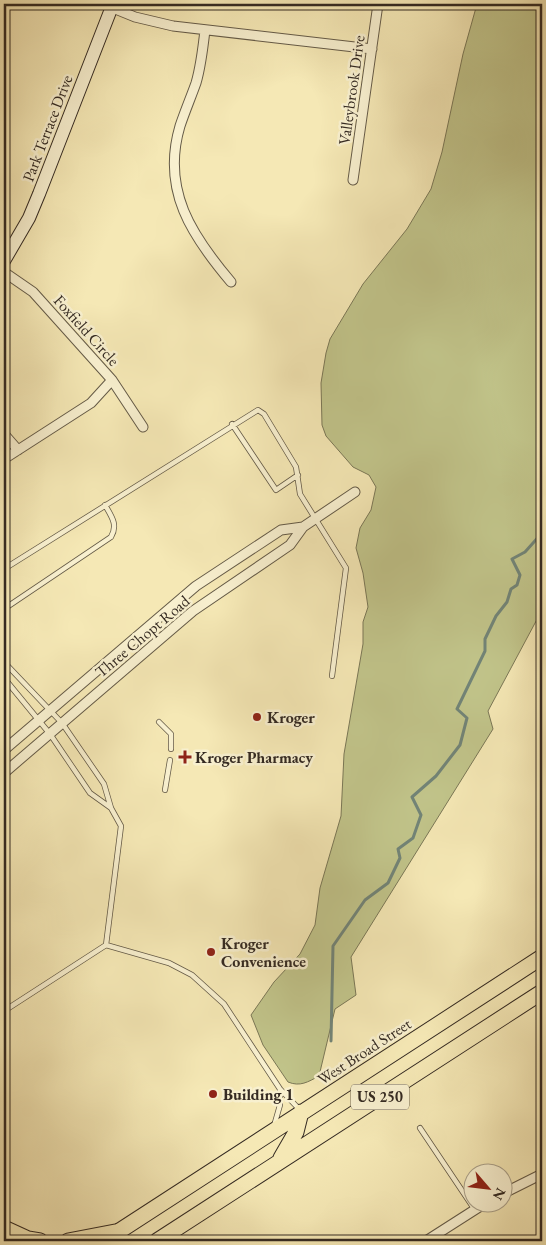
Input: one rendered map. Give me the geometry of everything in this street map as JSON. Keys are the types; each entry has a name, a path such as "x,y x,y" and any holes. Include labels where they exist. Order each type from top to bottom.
{"main road":[{"name":"West Broad Street","path":"104,1241 542,957"},
{"name":"US 250","path":"157,1241 542,992"},
{"path":"278,1162 296,1132 301,1112"},
{"path":"4,1228 28,1239 40,1241"},
{"path":"68,1241 119,1231"}],"street":[{"name":"Valleybrook Drive","path":"353,180 378,4"},
{"path":"109,5 155,23 372,49"},
{"name":"Park Terrace Drive","path":"4,261 29,218 39,194 109,5"},
{"path":"205,30 196,82 177,142 176,177 180,199 189,225 206,252 231,282"},
{"name":"Foxfield Circle","path":"4,272 34,292 112,380 91,403 4,459"},
{"path":"112,380 143,427"},
{"path":"4,434 18,450"},
{"name":"Three Chopt Road","path":"4,773 193,611 290,545 303,527 355,492"},
{"name":"Three Chopt Road","path":"4,750 196,586 281,530 303,527"},
{"path":"514,1188 542,1174"},
{"path":"426,1241 471,1212"}],"lane":[{"path":"4,569 232,424 258,410 264,414 296,468 300,494 346,568 332,676"},
{"path":"232,424 276,490 298,475"},
{"path":"4,608 111,537 115,531 115,522 105,505"},
{"path":"4,662 62,724 104,784 111,808 121,826 106,945"},
{"path":"4,678 50,734 90,793 111,808"},
{"path":"159,722 171,734 171,749"},
{"path":"165,790 170,760"},
{"path":"4,1011 106,945 169,962 192,975 224,1004 280,1089 301,1112"},
{"path":"272,1131 280,1105 280,1089"},
{"path":"420,1128 464,1195"}],"green space":[{"path":"477,4 542,4 542,610 488,711 493,729 351,957 356,995 335,1009 319,1076 304,1083 296,1084 288,1082 263,1045 251,1015 274,982 300,954 315,925 320,888 341,816 344,754 363,644 363,622 368,607 363,573 356,548 360,528 371,510 376,487 369,475 353,467 326,436 322,425 321,383 326,353 330,339 363,284 407,229 431,189 442,152 463,54"}],"waterway":[{"path":"331,1041 333,946 365,900 388,883 400,858 398,849 413,838 421,815 412,797 436,776 460,745 467,718 457,709 485,651 485,639 496,616 507,602 511,589 517,585 520,575 512,559 525,552 542,533"}],"place":[{"name":"Kroger","path":"257,717"},
{"name":"Kroger Pharmacy","path":"185,757"},
{"name":"Kroger Convenience","path":"211,952"},
{"name":"Building 1","path":"213,1094"}]}
